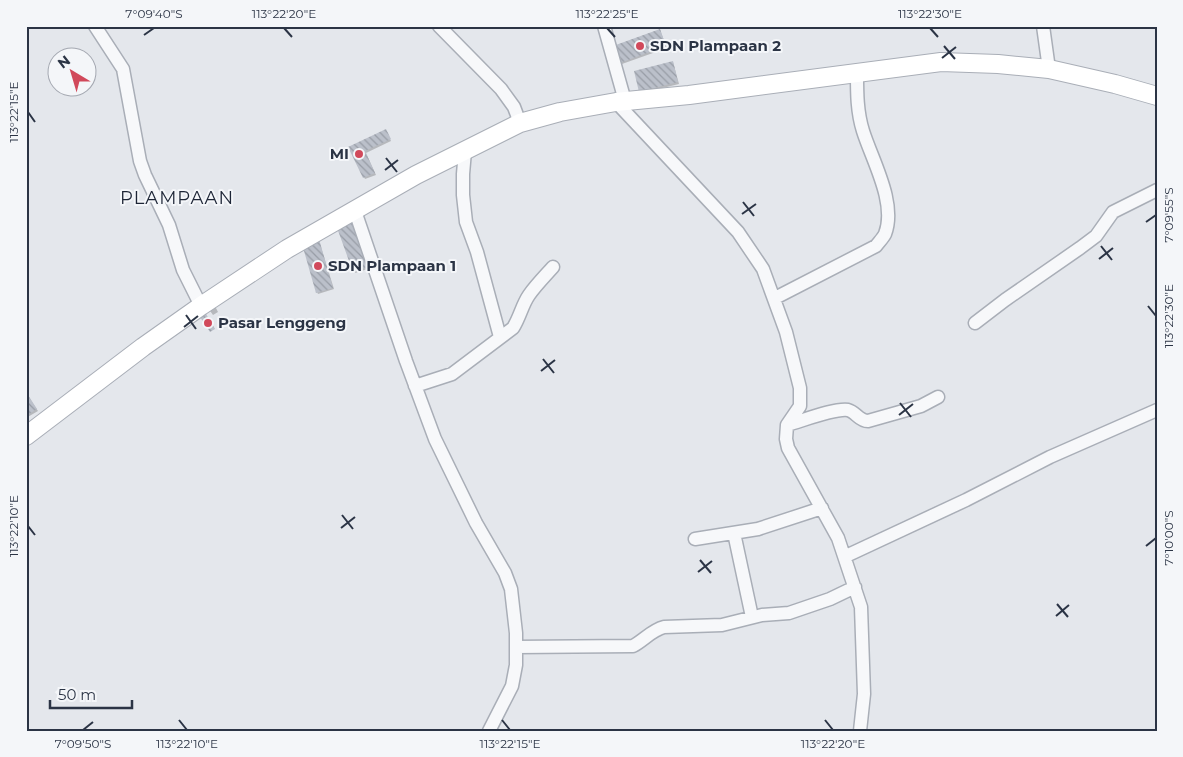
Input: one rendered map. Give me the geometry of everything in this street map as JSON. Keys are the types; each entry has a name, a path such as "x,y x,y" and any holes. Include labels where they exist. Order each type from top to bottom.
{"street":[{"path":"95,26 123,69 140,160 145,175 169,225 183,270 201,306"},
{"path":"438,26 506,94 514,107 520,123"},
{"path":"604,26 620,101 738,232 763,269 774,298 800,388 800,406 788,426 786,439 788,448 838,538 846,556 861,608 864,694 860,731"},
{"path":"1043,26 1048,69"},
{"path":"26,436 143,347 287,249 416,175 520,123 560,112 620,101 689,95 941,62 998,64 1048,69 1115,84 1157,96"},
{"path":"774,298 876,246 885,235 888,218 887,202 863,131 858,110 857,74"},
{"path":"465,152 462,174 466,222 488,288 500,337"},
{"path":"975,323 1096,236 1113,212 1157,190"},
{"path":"355,210 435,440 476,524 505,574 511,589 516,633 516,665 512,686 489,731"},
{"path":"415,386 452,374 513,328 520,319 524,304 530,294 553,266"},
{"path":"788,426 836,411 851,411 862,420 868,421 922,406 938,397"},
{"path":"846,556 966,500 1050,457 1157,410"},
{"path":"695,539 758,529 822,508"},
{"path":"734,533 752,617"},
{"path":"516,647 633,646 664,626 722,625 752,617 789,613 830,599 855,587"}],"building":[{"name":"SDN Plampaan 2","path":"660,29 666,46 620,63 613,46"},
{"name":"SDN Plampaan 2","path":"673,61 678,82 639,92 634,71"},
{"name":"MI","path":"386,129 391,139 365,151 375,173 363,178 348,147"},
{"name":"SDN Plampaan 1","path":"353,219 370,266 353,272 336,225"},
{"name":"SDN Plampaan 1","path":"319,239 333,288 316,293 302,244"},
{"name":"Pasar Lenggeng","path":"206,314 215,329 210,332 200,317"},
{"path":"26,392 37,409 26,416"}],"place":[{"name":"SDN Plampaan 2","path":"640,46"},
{"name":"MI","path":"359,154"},
{"name":"SDN Plampaan 1","path":"318,266"},
{"name":"Pasar Lenggeng","path":"208,323"}],"district":[{"name":"PLAMPAAN","path":"177,198"}]}
